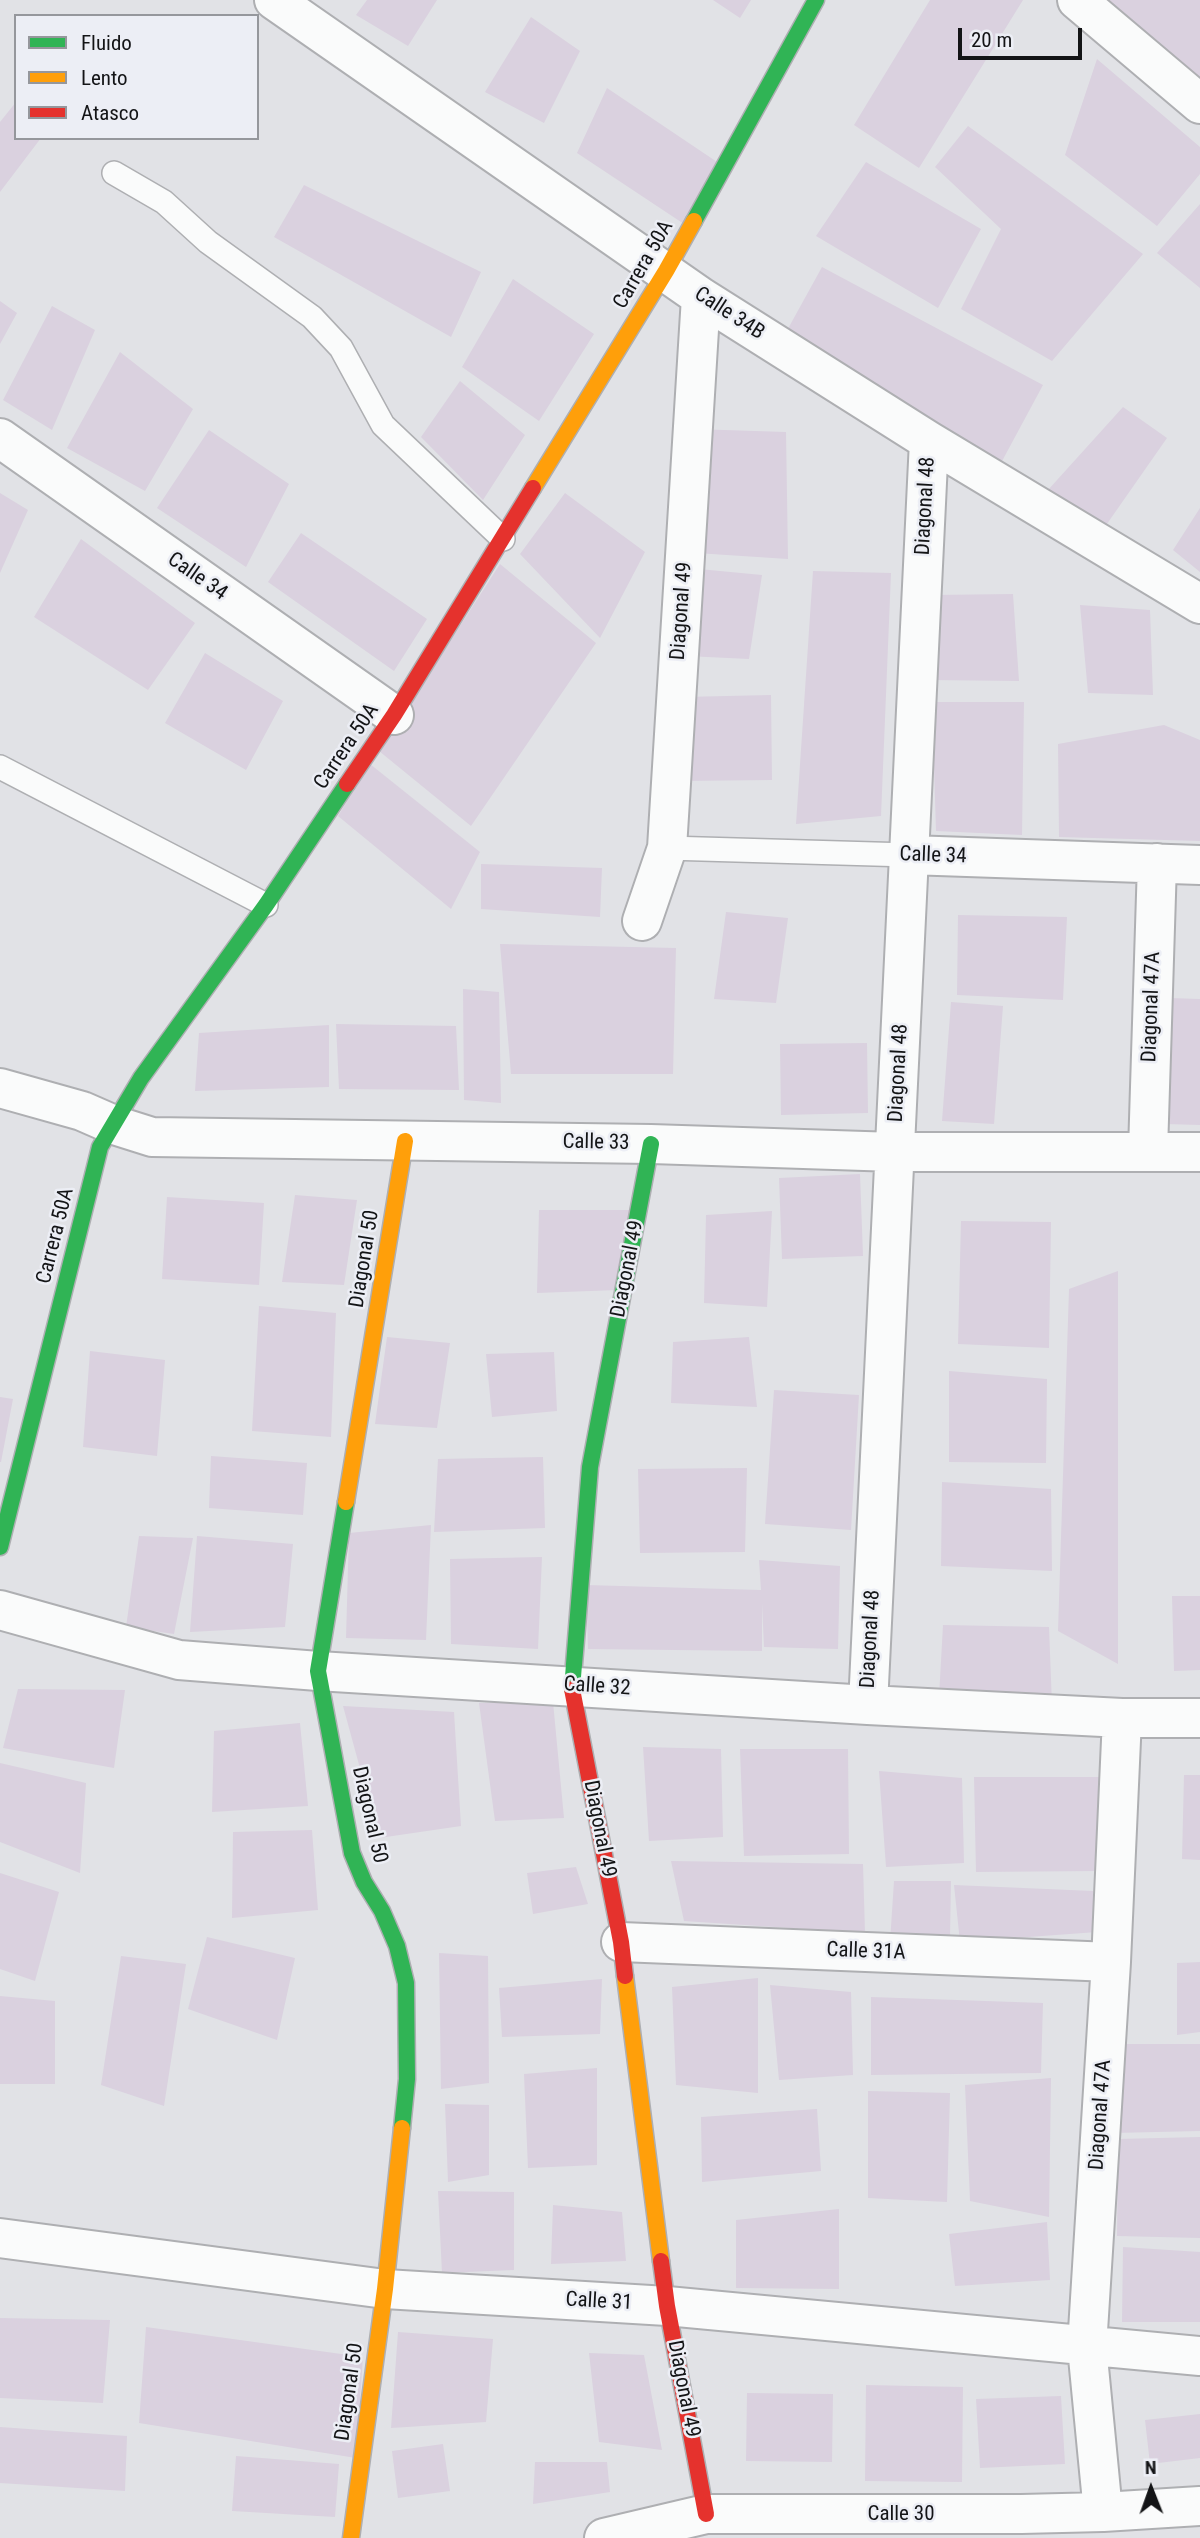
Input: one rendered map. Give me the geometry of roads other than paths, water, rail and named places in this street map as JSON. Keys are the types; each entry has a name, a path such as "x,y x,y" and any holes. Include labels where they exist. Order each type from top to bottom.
{"street":[{"name":"Calle 34B","path":"274,0 701,297 929,441 1200,604"},
{"name":"Carrera 50A","path":"0,1544 100,1147 141,1078 266,905 394,715 666,271 816,0"},
{"path":"1077,0 1200,104"},
{"name":"Diagonal 49","path":"642,921 667,848 701,297"},
{"name":"Calle 34","path":"0,438 394,715"},
{"name":"Diagonal 48","path":"868,1705 929,441"},
{"name":"Calle 34","path":"909,855 1200,865"},
{"name":"Diagonal 47A","path":"1148,1151 1157,863"},
{"name":"Calle 33","path":"0,1088 82,1111 152,1137 651,1144 895,1152 1200,1152"},
{"name":"Diagonal 50","path":"351,2538 385,2289 407,2079 405,1983 392,1935 352,1853 318,1671 405,1141"},
{"name":"Diagonal 49","path":"651,1144 590,1467 571,1685 621,1942 667,2306 706,2514"},
{"name":"Calle 32","path":"0,1610 179,1660 868,1705 1122,1718 1200,1718"},
{"name":"Diagonal 47A","path":"1103,2512 1087,2347 1111,1962 1122,1718"},
{"name":"Calle 31A","path":"621,1942 1111,1962"},
{"name":"Calle 31","path":"0,2238 385,2289 667,2306 1200,2356"},
{"name":"Calle 30","path":"604,2538 706,2514 817,2526 1200,2506"}],"lane":[{"path":"114,173 164,202 208,242 312,317 341,348 383,425 503,539"},
{"path":"0,767 266,905"},
{"name":"Calle 34","path":"667,848 909,855"}]}
